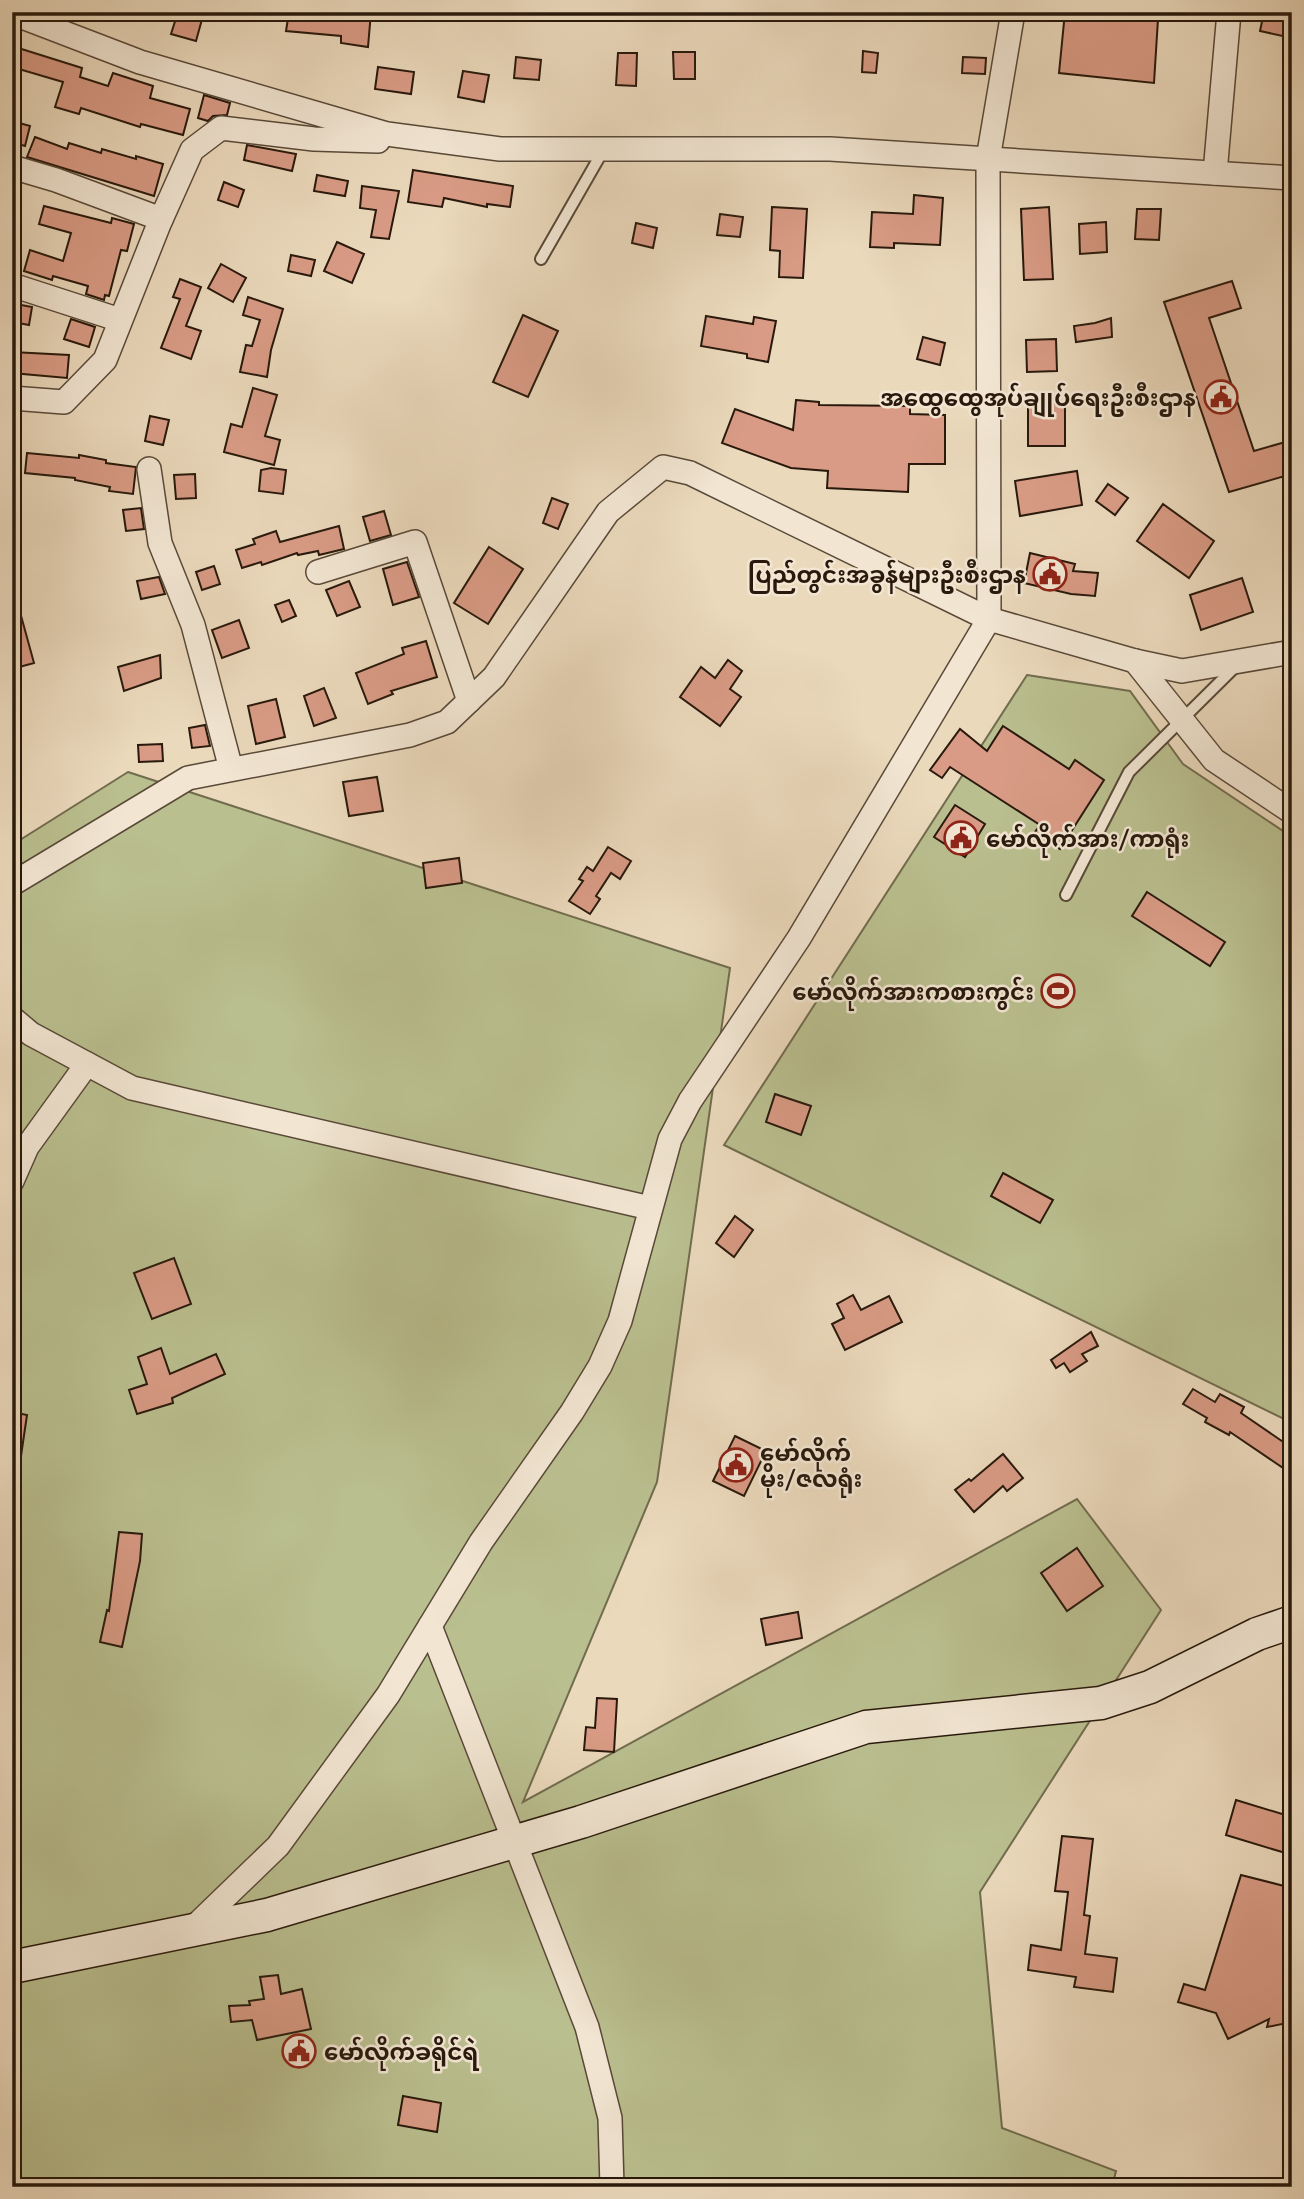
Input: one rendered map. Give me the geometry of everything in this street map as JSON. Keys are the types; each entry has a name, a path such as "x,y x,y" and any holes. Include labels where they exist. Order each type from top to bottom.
{"main road":[{"path":"12,1966 267,1915 582,1822 866,1727 1101,1703 1150,1687 1257,1634 1292,1622"}],"street":[{"path":"191,1930 278,1846 388,1695 481,1542 572,1412 600,1366 620,1321 670,1139 690,1101 799,938 989,619 988,159 1013,12"},
{"path":"1215,173 1229,12"},
{"path":"12,13 140,62 374,131 500,149 830,149 1292,178"},
{"path":"12,398 64,402 105,360 161,219 192,150 221,128 314,139 469,145"},
{"path":"12,167 161,219"},
{"path":"12,285 120,320"},
{"path":"12,884 188,778 410,735 447,722 494,677 608,512 663,467 690,472 989,619 1135,661 1182,671 1292,652"},
{"path":"149,469 160,543 193,625 231,769"},
{"path":"318,572 415,542 469,701"},
{"path":"1135,661 1214,760 1292,812"},
{"path":"12,1018 31,1034 132,1088 650,1208"},
{"path":"12,1181 27,1147 87,1064"},
{"path":"430,1626 587,2027 610,2118 612,2187"}],"lane":[{"path":"541,259 604,149"},
{"path":"1066,895 1129,772 1241,661"}],"green space":[{"name":"မော်လိုက်အားကစားကွင်း","path":"1027,675 1130,691 1183,764 1292,837 1292,1423 724,1145"},
{"path":"128,772 730,968 657,1482 523,1802 1077,1499 1161,1610 980,1892 1002,2128 1116,2171 1112,2187 12,2187 12,845"}],"building":[{"path":"178,12 204,12 196,41 171,34"},
{"path":"289,12 371,12 368,47 341,43 341,36 286,31"},
{"path":"1065,12 1158,19 1154,83 1059,73"},
{"path":"1264,12 1292,12 1292,38 1260,31"},
{"path":"12,46 82,68 80,77 108,86 113,73 153,86 150,98 190,109 183,135 141,124 140,127 81,108 79,114 55,107 63,82 12,67"},
{"path":"863,51 878,53 876,73 862,72"},
{"path":"673,52 695,52 695,79 674,79"},
{"path":"618,53 637,53 636,86 616,85"},
{"path":"516,57 541,60 539,80 514,78"},
{"path":"963,57 986,58 985,74 962,73"},
{"path":"378,67 414,72 411,94 375,89"},
{"path":"463,71 489,75 484,102 458,97"},
{"path":"204,95 230,103 227,115 213,116 208,121 198,118"},
{"path":"12,121 30,126 25,146 12,142"},
{"path":"35,137 67,149 69,143 101,153 102,149 163,164 154,196 27,157"},
{"path":"247,145 296,154 292,171 244,160"},
{"path":"413,170 513,186 510,207 487,204 487,207 444,198 442,207 408,202"},
{"path":"317,175 348,181 345,196 314,191"},
{"path":"224,182 244,190 238,207 218,200"},
{"path":"362,186 399,191 389,239 371,237 376,210 360,208"},
{"path":"914,195 943,198 940,245 894,243 894,248 870,247 872,212 913,214"},
{"path":"44,206 111,223 112,218 134,224 127,251 121,250 109,296 105,295 104,300 86,294 88,286 53,276 52,280 24,271 30,250 63,261 71,233 39,224"},
{"path":"772,207 807,209 803,278 779,277 780,251 770,250"},
{"path":"1049,207 1053,279 1024,280 1021,209"},
{"path":"1137,209 1161,209 1159,240 1135,239"},
{"path":"720,214 743,217 740,237 717,235"},
{"path":"1106,222 1107,252 1080,254 1079,224"},
{"path":"636,223 657,228 653,248 632,243"},
{"path":"337,242 364,254 352,283 324,271"},
{"path":"291,255 315,260 311,276 288,271"},
{"path":"221,264 246,278 233,302 208,288"},
{"path":"180,279 201,287 186,326 201,331 191,359 161,348 180,299 173,297"},
{"path":"1232,281 1241,308 1209,318 1254,451 1292,440 1292,474 1229,492 1164,302"},
{"path":"248,297 283,309 271,350 267,377 240,372 246,345 252,346 260,320 243,315"},
{"path":"16,304 32,307 29,325 13,322"},
{"path":"523,315 558,331 528,397 493,382"},
{"path":"706,316 753,324 754,317 776,321 768,362 747,358 747,354 701,346"},
{"path":"1111,318 1112,337 1076,342 1074,326"},
{"path":"71,319 95,327 89,347 64,339"},
{"path":"923,337 945,343 940,365 917,359"},
{"path":"1056,339 1057,371 1027,372 1026,340"},
{"path":"12,352 69,355 67,378 12,373"},
{"path":"253,388 277,395 265,436 280,440 274,465 224,452 231,424 242,427"},
{"path":"796,400 819,402 819,405 910,406 910,414 945,415 945,464 909,464 908,492 827,488 828,471 791,468 722,443 735,409 793,430"},
{"path":"1028,404 1065,404 1065,446 1028,446"},
{"path":"150,416 169,420 163,445 145,441"},
{"path":"27,453 79,458 79,455 106,460 106,463 136,467 133,494 109,491 110,487 75,478 25,473"},
{"path":"261,470 286,470 283,494 259,491"},
{"path":"1077,471 1082,505 1020,516 1015,481"},
{"path":"195,474 196,498 176,499 174,475"},
{"path":"1108,484 1128,498 1115,515 1096,501"},
{"path":"552,498 568,504 558,529 543,523"},
{"path":"1163,504 1214,541 1189,578 1137,541"},
{"path":"141,508 144,529 126,531 123,510"},
{"path":"384,511 391,535 370,541 363,517"},
{"path":"339,526 344,549 319,555 318,551 297,553 262,565 261,562 242,568 236,550 255,544 253,539 276,531 280,542"},
{"path":"489,547 523,569 488,624 454,603"},
{"path":"1030,553 1075,564 1073,571 1098,573 1095,596 1071,594 1024,583"},
{"path":"407,562 419,597 393,605 383,569"},
{"path":"214,566 220,584 202,590 196,572"},
{"path":"159,577 165,594 141,599 137,581"},
{"path":"1242,578 1253,612 1201,630 1190,595"},
{"path":"349,581 360,607 337,616 326,590"},
{"path":"289,600 296,616 282,622 275,605"},
{"path":"17,601 34,663 12,669 12,602"},
{"path":"239,620 249,648 222,658 212,630"},
{"path":"426,641 437,677 391,691 393,694 368,704 356,673 404,654 402,648"},
{"path":"160,655 161,678 124,691 118,667"},
{"path":"728,660 742,671 730,689 741,697 720,726 680,697 701,667 715,678"},
{"path":"324,688 336,718 314,726 304,696"},
{"path":"276,699 285,737 256,744 248,706"},
{"path":"205,725 210,746 192,748 189,728"},
{"path":"1003,726 1069,769 1075,760 1104,780 1060,849 1035,832 1040,825 950,767 942,778 930,770 960,729 987,751"},
{"path":"162,744 163,761 139,762 138,745"},
{"path":"377,777 383,811 349,816 343,782"},
{"path":"955,805 985,824 965,857 934,837"},
{"path":"608,847 631,861 620,879 611,873 596,896 600,899 590,914 569,901 583,881 579,879 587,867 593,871"},
{"path":"459,858 462,883 426,888 423,863"},
{"path":"1147,892 1225,942 1210,966 1132,916"},
{"path":"775,1094 811,1106 801,1135 766,1122"},
{"path":"1003,1173 1053,1200 1040,1223 991,1196"},
{"path":"735,1216 753,1230 734,1257 716,1243"},
{"path":"174,1258 191,1304 152,1319 134,1273"},
{"path":"853,1295 861,1310 889,1296 902,1322 845,1350 832,1324 844,1318 837,1304"},
{"path":"1091,1332 1098,1346 1082,1354 1087,1361 1070,1372 1064,1363 1056,1368 1051,1360"},
{"path":"161,1348 170,1374 216,1354 225,1374 172,1398 173,1403 137,1414 129,1390 147,1384 138,1357"},
{"path":"1193,1389 1215,1402 1220,1394 1244,1407 1241,1413 1292,1448 1292,1474 1230,1432 1229,1435 1205,1422 1207,1418 1183,1404"},
{"path":"12,1412 27,1415 21,1456 12,1456"},
{"path":"735,1436 766,1451 744,1496 713,1481"},
{"path":"1003,1454 1023,1478 1007,1491 1003,1486 974,1512 955,1490 969,1479 971,1481"},
{"path":"119,1532 142,1534 140,1561 122,1647 100,1642 107,1610 109,1611"},
{"path":"1077,1548 1103,1586 1067,1611 1041,1573"},
{"path":"798,1612 802,1638 766,1645 761,1619"},
{"path":"597,1698 617,1699 614,1752 584,1750 586,1727 595,1728"},
{"path":"1236,1800 1292,1817 1292,1855 1226,1835"},
{"path":"1062,1836 1093,1839 1084,1915 1090,1916 1085,1954 1117,1958 1113,1992 1074,1987 1076,1977 1028,1970 1031,1945 1061,1950 1068,1892 1055,1891"},
{"path":"1241,1875 1292,1888 1292,2022 1267,2027 1269,2019 1228,2039 1216,2013 1178,2002 1184,1984 1205,1990"},
{"path":"278,1975 281,1994 302,1989 311,2029 257,2040 252,2020 231,2022 229,2006 250,2005 249,2001 264,1999 260,1977"},
{"path":"403,2096 441,2103 437,2132 398,2125"}],"place":[{"name":"အထွေထွေအုပ်ချုပ်ရေးဦးစီးဌာန","path":"1221,397"},
{"name":"ပြည်တွင်းအခွန်များဦးစီးဌာန","path":"1050,574"},
{"name":"မော်လိုက်အား/ကာရုံး","path":"961,838"},
{"name":"မော်လိုက်အားကစားကွင်း","path":"1058,991"},
{"name":"မော်လိုက် မိုး/ဇလရုံး","path":"736,1465"},
{"name":"မော်လိုက်ခရိုင်ရဲ","path":"299,2051"}]}
